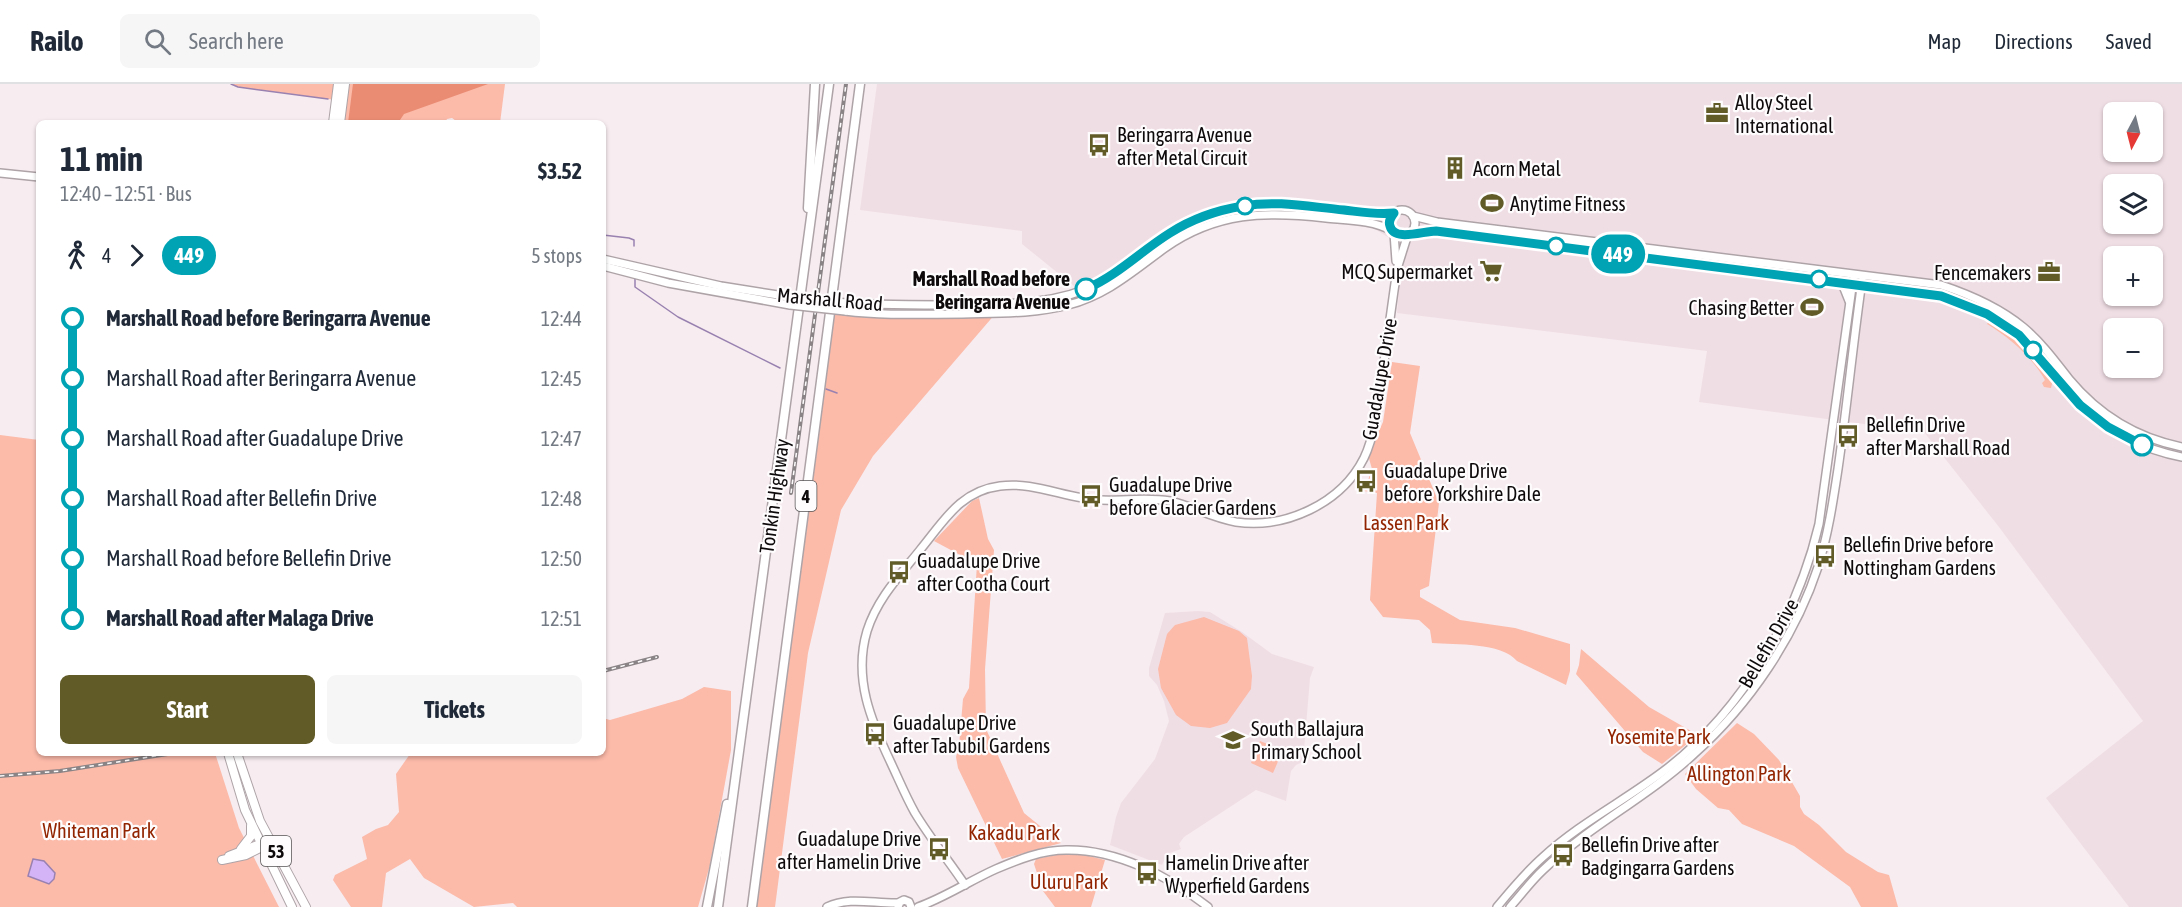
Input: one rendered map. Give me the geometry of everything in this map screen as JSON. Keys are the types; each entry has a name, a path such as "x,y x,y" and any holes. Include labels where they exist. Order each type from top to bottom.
{"highway":[{"path":"803,277 815,84"},
{"name":"Tonkin Highway","path":"718,907 829,84"},
{"name":"Tonkin Highway","path":"752,907 860,84"},
{"path":"834,281 865,84"},
{"path":"707,907 741,746"}],"main road":[{"path":"333,120 338,84"},
{"path":"340,120 345,84"},
{"path":"0,173 36,177"},
{"name":"Marshall Road","path":"606,260 721,286 791,297 846,303 989,304 1044,300 1065,296 1096,285 1116,274 1181,227 1214,213 1242,206 1281,203 1372,214 1394,213"},
{"path":"2182,447 2147,438 2115,420 2086,397 2025,328 1993,307 1941,285 1437,222 1413,216 1403,210 1394,213 1389,220 1393,232 1401,236 1436,231 1941,296 1970,305 2019,335 2080,405 2108,427 2153,450 2182,457"},
{"name":"Marshall Road","path":"606,267 668,283 790,305 845,311 989,314 1045,310 1090,298 1121,282 1186,236 1214,223 1244,216 1293,214 1370,224 1393,232"},
{"path":"1409,234 1414,225 1413,216"},
{"name":"Guadalupe Drive","path":"962,887 945,855 916,814 902,789 872,723 866,700 862,661 867,631 889,588 956,506 981,490 1002,486 1025,486 1101,500 1159,499 1183,504 1226,520 1246,523 1282,520 1307,512 1325,501 1349,481 1363,461 1370,443 1376,419 1396,269 1393,232"},
{"name":"Guadalupe Drive","path":"1396,269 1409,234"},
{"name":"Bellefin Drive","path":"1497,907 1542,857 1669,767 1712,727 1730,705 1775,638 1799,589 1812,553 1819,524 1854,274"},
{"name":"Bellefin Drive","path":"1510,907 1544,869 1583,837 1673,773 1701,748 1737,711 1782,644 1808,593 1830,520 1863,275"},
{"path":"1837,281 1843,286 1850,306"},
{"path":"1860,299 1867,292 1877,290 1907,294 1927,293"},
{"path":"2062,384 2070,379"},
{"name":"53","path":"229,756 249,818 292,907"},
{"name":"53","path":"238,756 255,808 306,907"},
{"path":"243,852 252,834 249,818"},
{"path":"243,852 271,841"},
{"path":"918,907 940,900 1010,863 1052,851 1074,850 1099,853 1134,864 1165,879 1208,907"},
{"path":"243,852 258,857 275,874"},
{"path":"827,907 848,901 896,906 904,900 910,905 926,904"}],"shaded area":[{"path":"353,84 488,84 404,114 400,120 348,120"},
{"path":"877,84 2182,84 2182,907 2129,907 2046,798 2143,721 1999,527 1924,432 1699,402 1707,351 1397,313 1399,289 1391,287 1394,255 1391,239 1373,228 1263,217 1222,225 1205,230 1179,244 1109,293 1081,305 1074,286 1022,244 1022,231 860,210"},
{"name":"South Ballajura Primary School","path":"1210,612 1272,654 1314,667 1310,678 1303,762 1291,771 1286,801 1256,790 1184,837 1179,844 1181,849 1167,854 1162,865 1110,845 1121,803 1155,759 1169,721 1157,685 1149,676 1149,668 1165,613"},
{"path":"33,859 44,861 55,873 54,879 49,884 28,876"}],"green space":[{"path":"231,84 338,84 336,100 238,87"},
{"path":"345,84 505,84 500,120 455,120 452,118 446,120 340,120"},
{"path":"830,309 859,312 996,313 873,456 841,510 808,653 775,907 756,907"},
{"path":"1990,319 2039,362 2053,379 2051,388 2044,387 2042,383 2045,380 2027,356 2004,335 1987,324"},
{"name":"Lassen Park","path":"1392,362 1420,366 1410,433 1439,503 1429,586 1420,590 1420,597 1460,620 1515,628 1570,644 1570,671 1566,685 1500,650 1489,647 1432,643 1430,630 1419,620 1383,617 1370,600 1377,493 1364,491 1372,469 1368,455 1383,422"},
{"name":"Whiteman Park","path":"0,435 36,440 36,756 216,756 239,828 279,907 0,907"},
{"name":"Kakadu Park","path":"979,498 988,539 994,550 985,669 986,729 1024,813 1061,843 1002,859 958,768 956,757 963,699 969,688 977,564 934,541 972,501"},
{"path":"1204,617 1239,631 1247,638 1252,676 1251,689 1227,723 1210,728 1191,726 1176,715 1161,688 1158,669 1167,634 1175,625"},
{"name":"Yosemite Park","path":"1581,649 1649,707 1698,735 1662,764 1643,752 1576,674"},
{"path":"704,687 731,691 731,750 710,865 698,907 517,907 513,903 474,907 424,878 410,859 386,873 382,907 351,907 333,880 335,875 367,859 362,837 388,825 399,812 396,774 409,756 606,756 606,719 610,720 682,699"},
{"name":"Allington Park","path":"1737,723 1754,734 1779,760 1800,796 1800,807 1804,814 1819,825 1846,852 1878,872 1889,875 1898,907 1861,907 1850,887 1794,846 1742,824 1729,810 1718,808 1696,789 1685,774"},
{"path":"1260,741 1283,750 1273,773 1251,763"},
{"name":"Uluru Park","path":"1061,854 1081,854 1105,860 1091,907 1055,907 1043,891 1034,864 1036,859"}],"waterway":[{"path":"231,84 238,87 328,99"},
{"path":"606,235 629,238 634,240 634,246"},
{"path":"635,278 635,287 678,317 780,368"},
{"path":"826,389 837,393"}],"railway":[{"path":"791,493 846,84"},
{"path":"606,670 657,657"},
{"path":"0,776 60,771 155,756"}],"bus line":[{"name":"449","path":"1086,289 1116,274 1181,227 1205,216 1230,209 1255,204 1281,203 1372,214 1394,213 1389,220 1390,227 1394,233 1401,236 1436,231 1941,296 1970,305 2019,335 2080,405 2108,427 2142,445"}],"place":[{"name":"Alloy Steel International","path":"1717,113"},
{"name":"Beringarra Avenue after Metal Circuit","path":"1099,145"},
{"name":"Acorn Metal","path":"1455,168"},
{"name":"Anytime Fitness","path":"1492,203"},
{"name":"MCQ Supermarket","path":"1491,271"},
{"name":"Fencemakers","path":"2049,272"},
{"name":"Marshall Road before Beringarra Avenue","path":"1086,289"},
{"name":"Chasing Better","path":"1812,307"},
{"name":"Bellefin Drive after Marshall Road","path":"1848,436"},
{"name":"Guadalupe Drive before Yorkshire Dale","path":"1366,481"},
{"name":"Guadalupe Drive before Glacier Gardens","path":"1091,496"},
{"name":"Bellefin Drive before Nottingham Gardens","path":"1825,556"},
{"name":"Guadalupe Drive after Cootha Court","path":"899,572"},
{"name":"Guadalupe Drive after Tabubil Gardens","path":"875,734"},
{"name":"South Ballajura Primary School","path":"1233,740"},
{"name":"Guadalupe Drive after Hamelin Drive","path":"939,849"},
{"name":"Bellefin Drive after Badgingarra Gardens","path":"1563,855"},
{"name":"Hamelin Drive after Wyperfield Gardens","path":"1147,873"}]}
